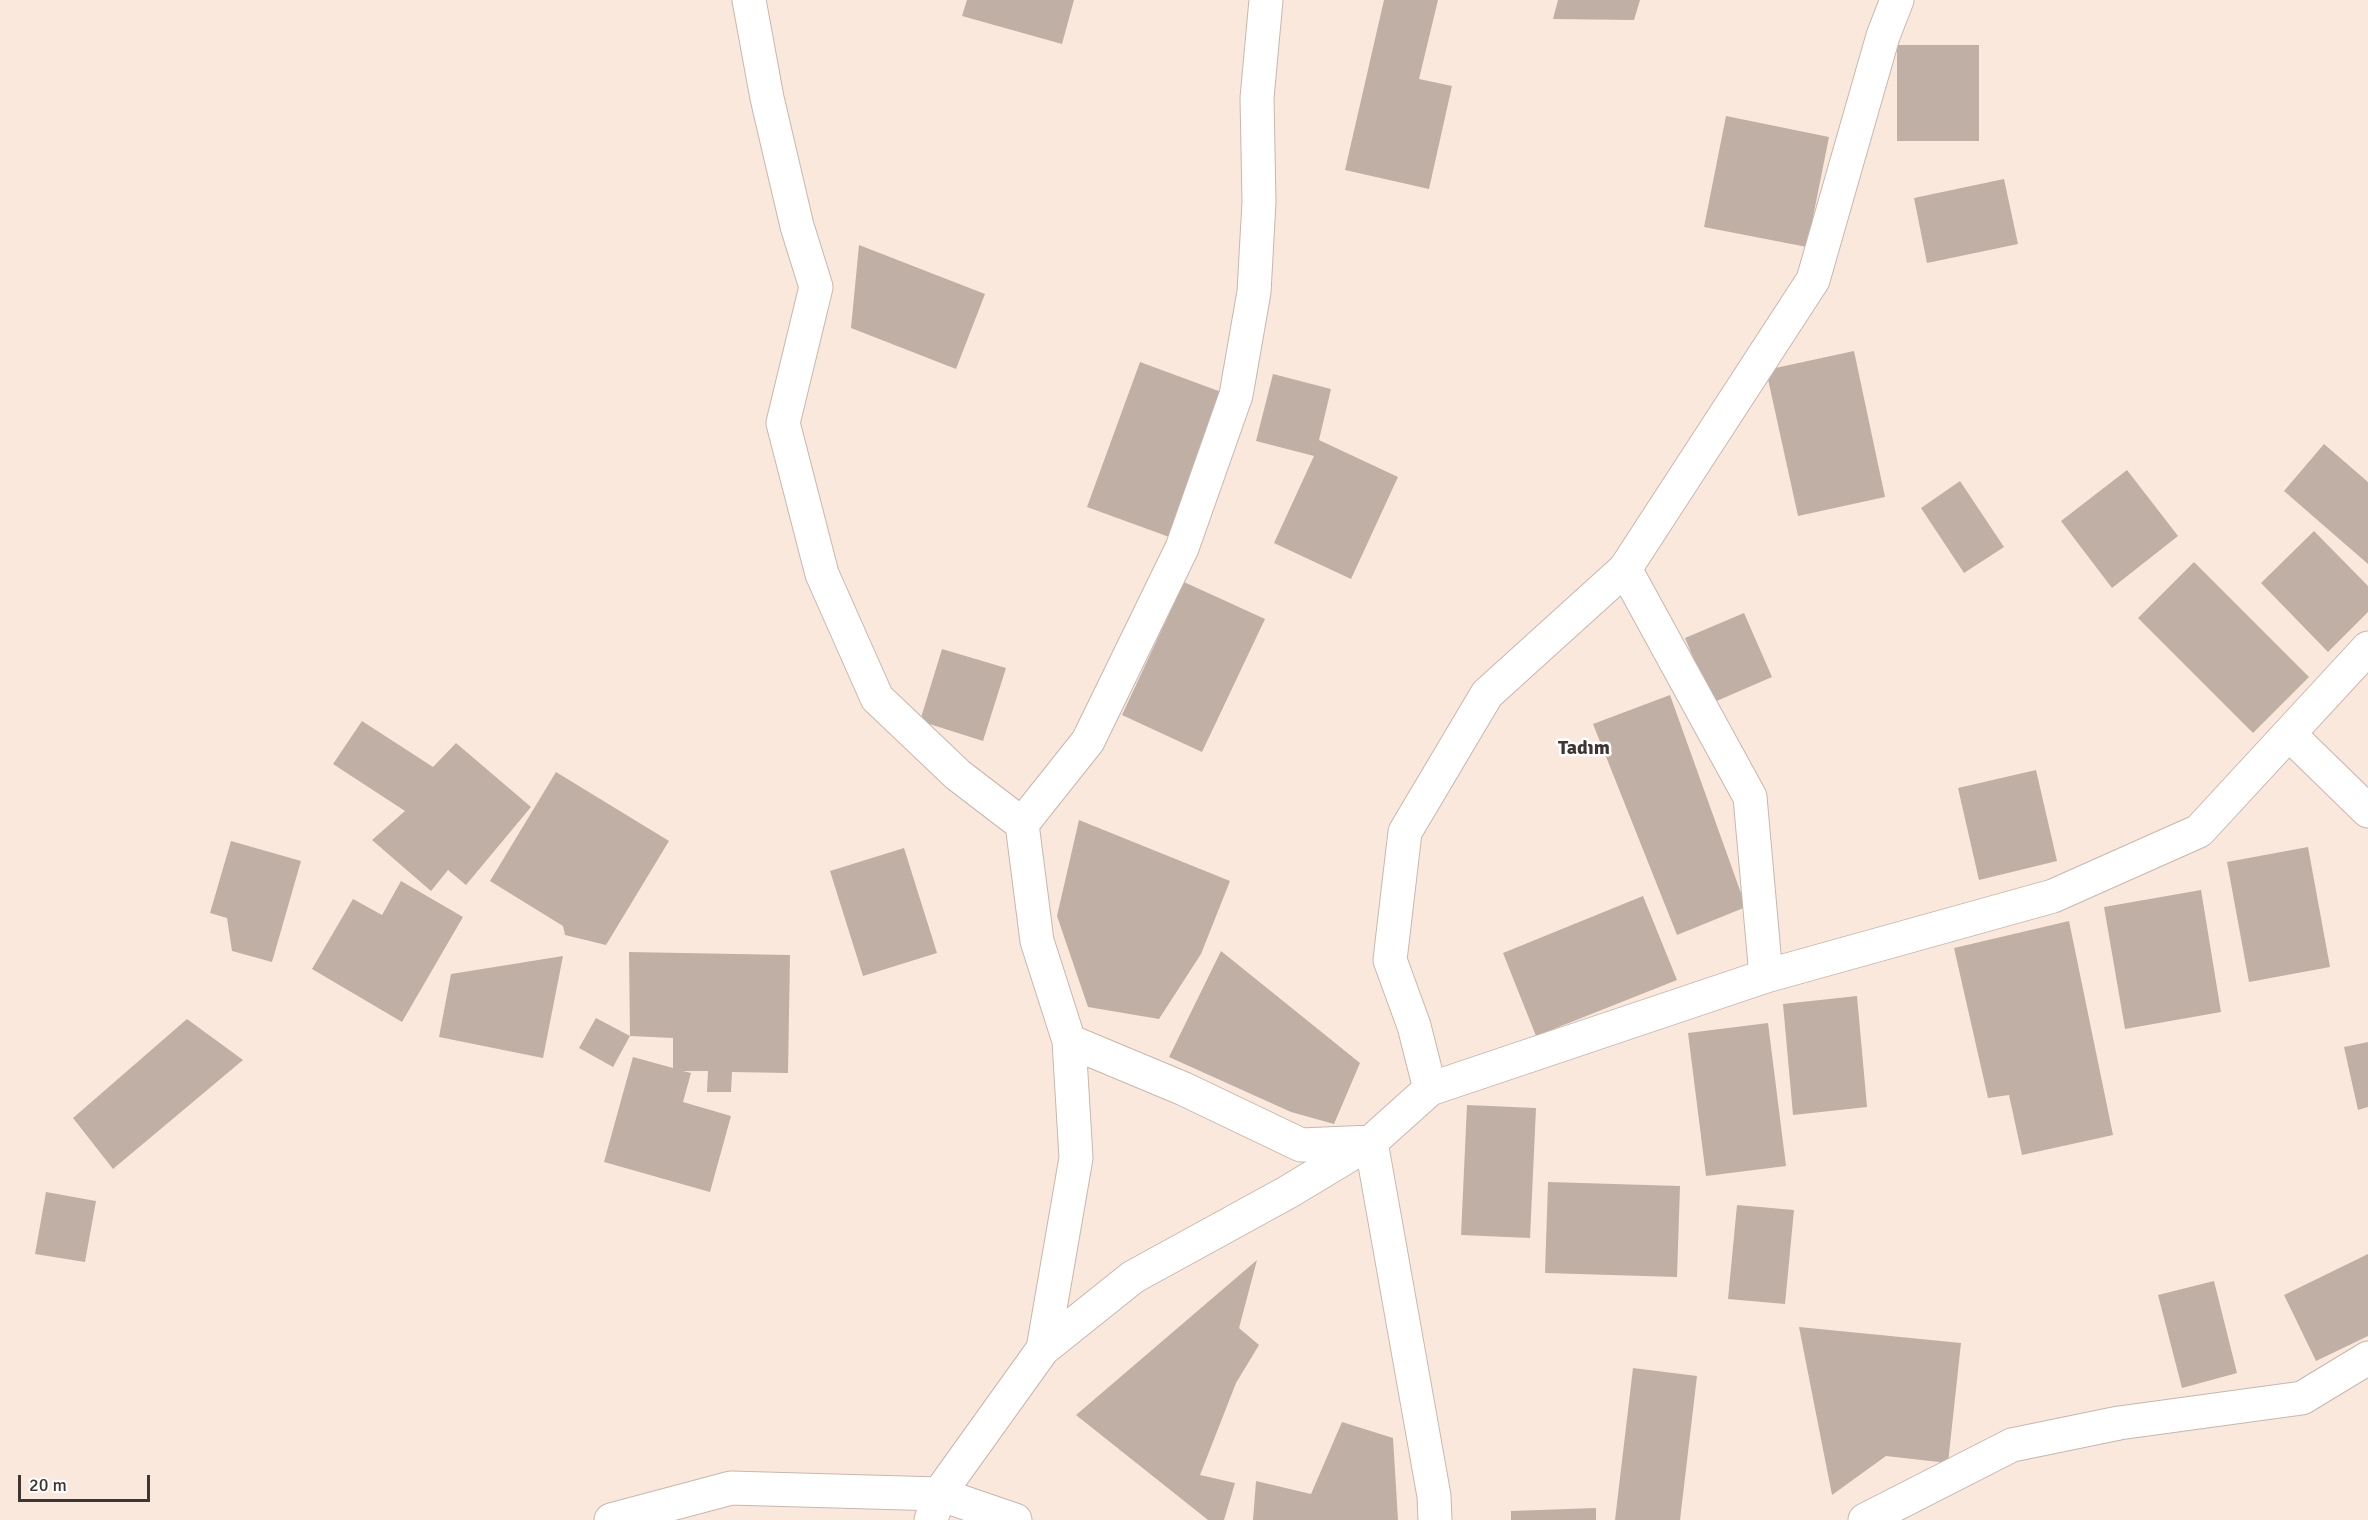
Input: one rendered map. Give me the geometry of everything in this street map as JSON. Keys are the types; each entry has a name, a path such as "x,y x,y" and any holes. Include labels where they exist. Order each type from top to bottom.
{"street":[{"path":"750,0 779,152 796,226 816,286 783,423 822,574 877,698 958,775 1022,824 1037,941 1069,1041 1076,1158 1043,1349"},
{"path":"1022,824 1088,741 1182,548 1236,395 1254,292 1259,202 1257,98 1266,0"},
{"path":"1430,1089 1414,1026 1390,960 1405,832 1487,694 1625,568 1813,280 1883,36 1897,0"},
{"path":"1625,568 1750,797 1766,976"},
{"path":"935,1507 1043,1349 1133,1277 1288,1192 1371,1142 1430,1089 1766,976 2053,896 2199,831 2368,648"},
{"path":"2289,734 2368,811"},
{"path":"1069,1041 1184,1089 1301,1145 1371,1142"},
{"path":"1371,1142 1434,1496 1435,1520"},
{"path":"1865,1520 2012,1445 2119,1423 2302,1398 2368,1358"},
{"path":"611,1520 731,1488 935,1507 1015,1520"}],"building":[{"path":"967,0 1074,0 1062,44 962,16"},
{"path":"1384,0 1438,0 1419,79 1452,86 1429,189 1345,170"},
{"path":"1558,0 1640,0 1634,20 1553,19"},
{"path":"1897,45 1979,45 1979,141 1897,141"},
{"path":"1726,116 1829,137 1807,247 1704,227"},
{"path":"2004,179 2018,244 1927,263 1914,198"},
{"path":"859,245 985,294 956,369 851,328"},
{"path":"1854,351 1885,497 1798,516 1766,370"},
{"path":"1140,362 1224,393 1172,538 1087,507"},
{"path":"1273,374 1331,389 1319,440 1398,477 1351,579 1274,543 1314,456 1256,441"},
{"path":"2324,444 2368,482 2368,564 2284,491"},
{"path":"2127,470 2178,536 2112,588 2061,521"},
{"path":"1960,481 2004,547 1964,573 1921,508"},
{"path":"2314,531 2368,586 2368,612 2328,652 2261,583"},
{"path":"2194,562 2309,677 2253,733 2138,618"},
{"path":"1184,582 1265,619 1202,752 1122,715"},
{"path":"1744,613 1772,677 1712,703 1685,638"},
{"path":"942,649 1006,668 983,741 920,721"},
{"path":"1670,695 1746,907 1677,935 1593,724"},
{"path":"362,721 433,767 456,743 531,807 466,885 448,870 431,891 372,840 405,811 333,764"},
{"path":"2036,770 2057,861 1979,880 1958,788"},
{"path":"556,772 669,841 606,945 565,935 563,926 490,881"},
{"path":"1079,820 1230,881 1201,954 1159,1019 1088,1007 1057,916"},
{"path":"231,841 301,861 272,962 232,951 227,918 210,913"},
{"path":"2308,847 2330,967 2249,982 2227,862"},
{"path":"904,848 937,953 863,976 830,871"},
{"path":"401,881 463,917 402,1022 312,969 353,899 382,915"},
{"path":"2201,890 2221,1012 2125,1029 2104,907"},
{"path":"1643,896 1677,980 1536,1036 1503,953"},
{"path":"2069,921 2113,1135 2022,1155 2009,1095 1988,1098 1954,948"},
{"path":"1221,951 1360,1063 1334,1124 1291,1112 1169,1057"},
{"path":"629,952 790,955 788,1073 732,1072 731,1092 707,1092 708,1071 683,1071 691,1073 683,1102 731,1116 710,1192 604,1162 633,1057 673,1068 673,1038 630,1036"},
{"path":"563,956 543,1058 439,1037 451,974"},
{"path":"1857,996 1867,1107 1793,1115 1783,1004"},
{"path":"596,1018 630,1036 613,1067 579,1048"},
{"path":"187,1019 243,1060 113,1169 73,1118"},
{"path":"1768,1023 1786,1166 1706,1176 1688,1033"},
{"path":"2368,1042 2368,1107 2358,1110 2344,1047"},
{"path":"1467,1105 1536,1108 1530,1238 1461,1235"},
{"path":"1548,1182 1680,1186 1677,1277 1545,1273"},
{"path":"46,1192 96,1201 85,1262 35,1254"},
{"path":"1737,1205 1794,1210 1785,1304 1728,1299"},
{"path":"2368,1254 2368,1336 2316,1361 2284,1295"},
{"path":"1257,1260 1239,1328 1259,1345 1236,1383 1200,1475 1235,1483 1224,1520 1208,1520 1076,1415"},
{"path":"2214,1281 2237,1373 2182,1388 2158,1295"},
{"path":"1799,1327 1961,1343 1948,1463 1886,1456 1832,1495"},
{"path":"1633,1368 1697,1376 1680,1520 1615,1520"},
{"path":"1342,1422 1393,1438 1398,1520 1253,1520 1256,1481 1311,1494"},
{"path":"1596,1508 1596,1520 1511,1520 1511,1511"}],"district":[{"name":"Tadım","path":"1584,749"}]}
